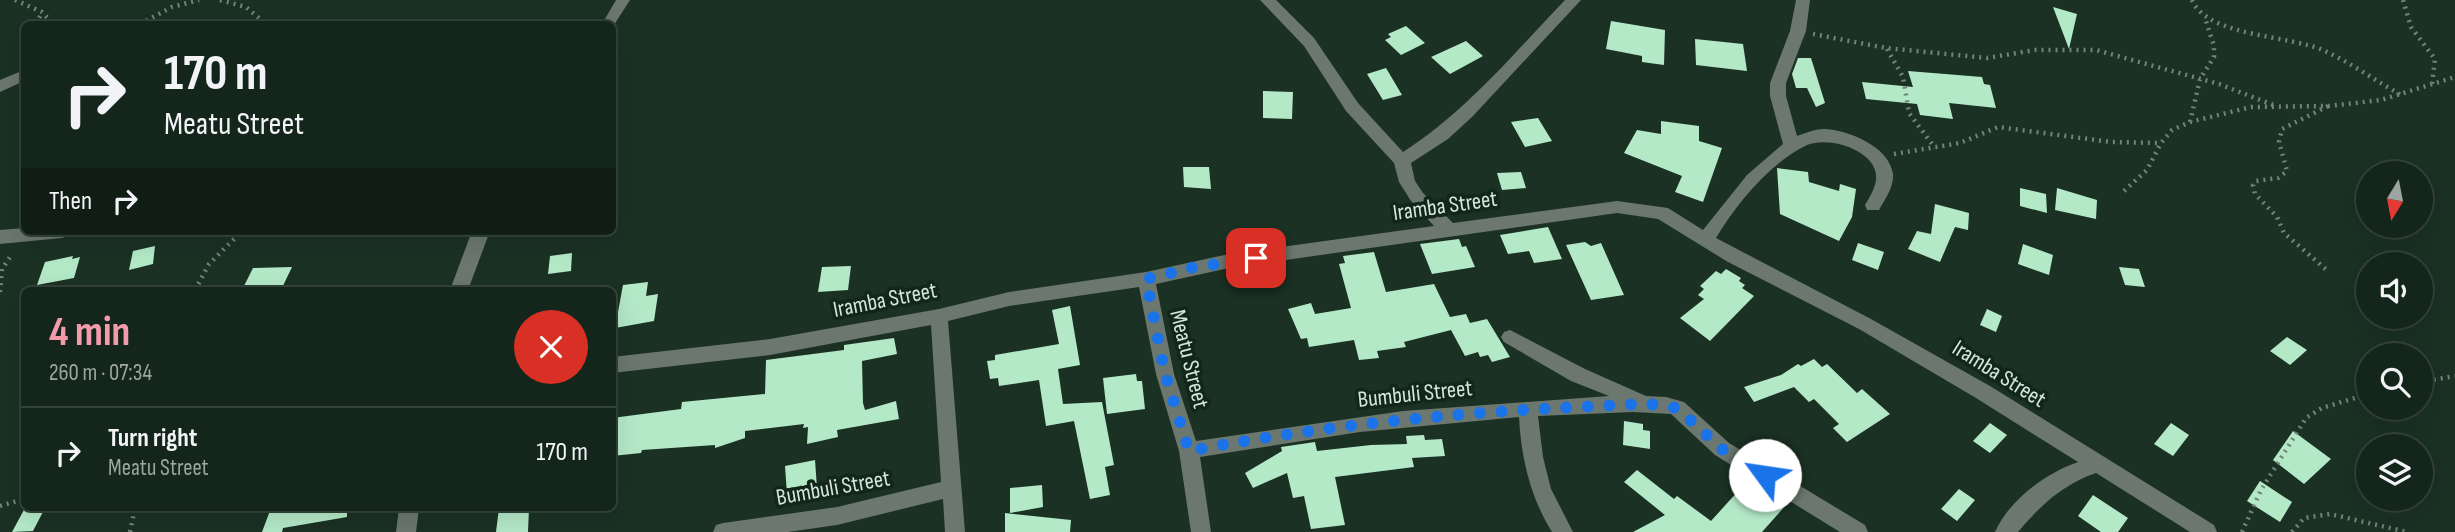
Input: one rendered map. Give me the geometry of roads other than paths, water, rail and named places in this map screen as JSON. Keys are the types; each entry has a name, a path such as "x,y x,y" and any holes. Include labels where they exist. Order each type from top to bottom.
{"street":[{"path":"612,21 623,0"},
{"path":"1267,0 1309,42 1352,107 1402,161 1407,181 1417,197 1448,229"},
{"path":"1402,161 1442,135 1466,113 1574,0"},
{"path":"1793,145 1778,96 1778,83 1798,31 1803,0"},
{"path":"0,86 21,76"},
{"path":"1706,240 1737,195 1793,145 1813,136 1844,138 1874,157 1883,169 1884,180 1873,205"},
{"name":"Iramba Street","path":"616,365 770,347 939,316 1009,299 1146,279 1229,261 1310,252 1448,229 1605,209 1635,208 1662,213 1706,240 1927,359 2207,532"},
{"path":"0,237 22,235"},
{"path":"460,287 480,235"},
{"name":"Meatu Street","path":"1146,279 1165,374 1189,451 1201,532"},
{"path":"939,316 955,532"},
{"name":"Bumbuli Street","path":"1510,337 1578,375 1648,404"},
{"name":"Bumbuli Street","path":"1189,451 1297,431 1438,415 1648,404 1677,408 1735,457 1858,532"},
{"path":"1528,409 1529,436 1536,469 1551,514 1563,532"},
{"path":"2005,532 2033,499 2065,475 2097,464"},
{"name":"Bumbuli Street","path":"723,532 837,516 950,488"},
{"path":"406,532 410,511"}]}
